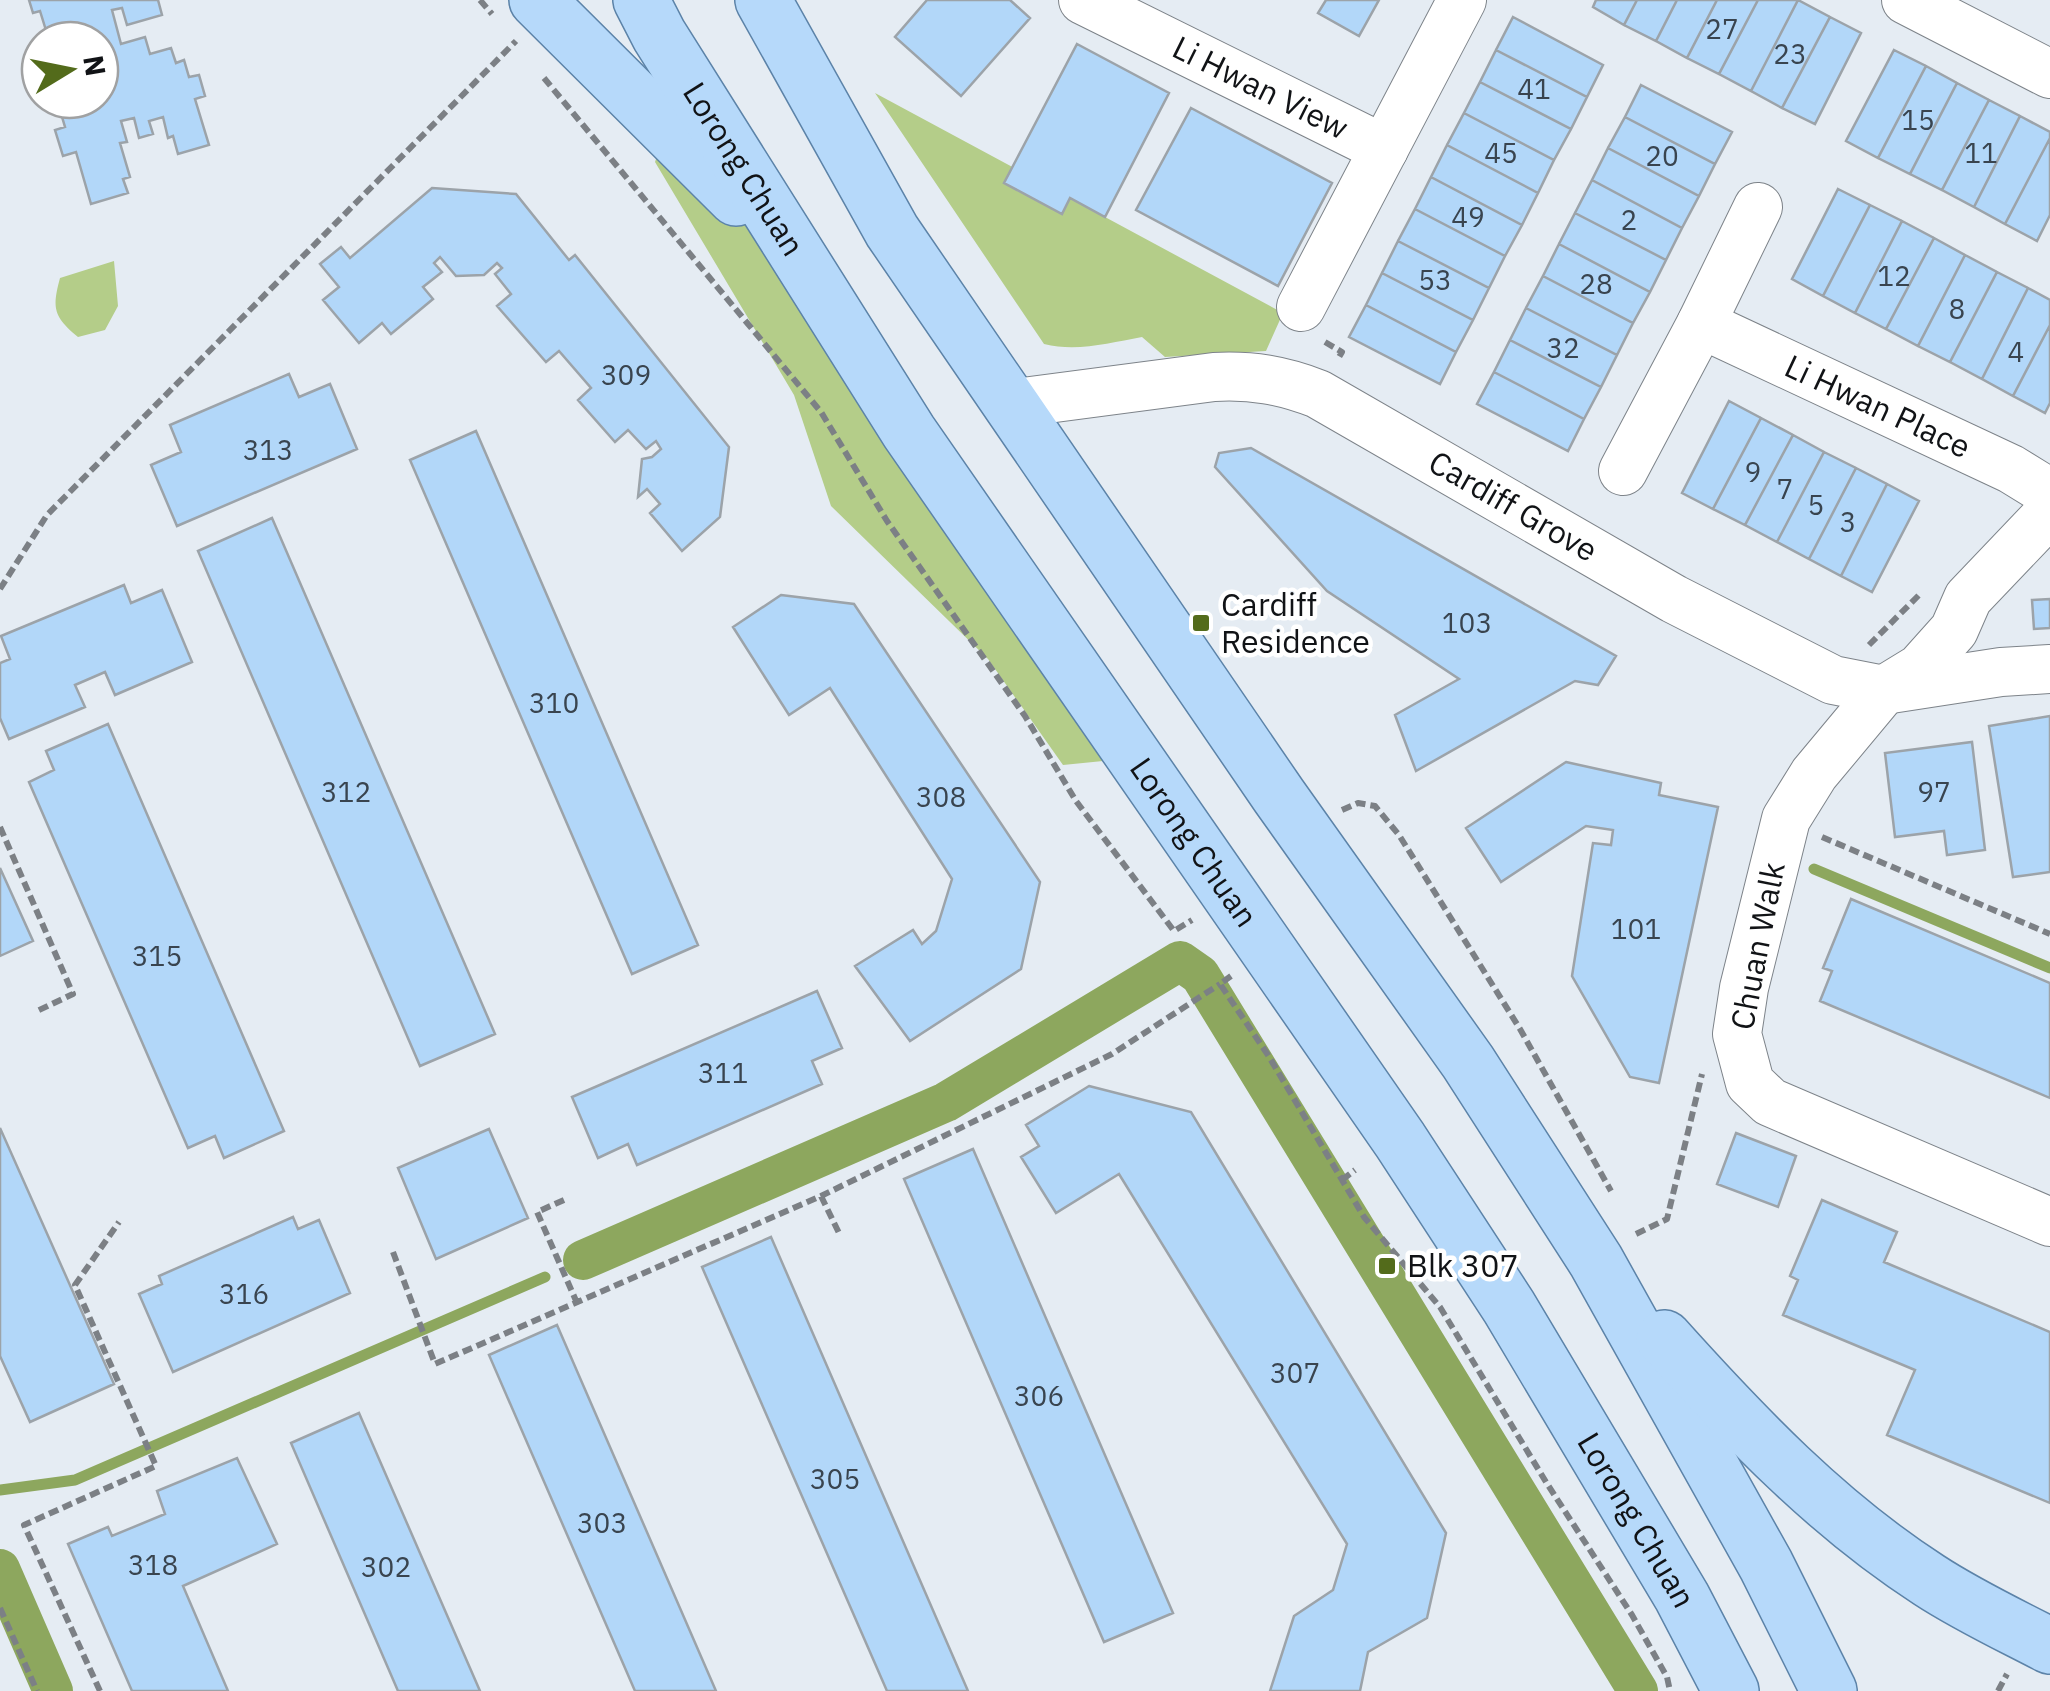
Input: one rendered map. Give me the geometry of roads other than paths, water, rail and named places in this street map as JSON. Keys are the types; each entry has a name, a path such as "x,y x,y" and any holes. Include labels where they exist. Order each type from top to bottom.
{"main road":[{"name":"Lorong Chuan","path":"640,0 909,432 1411,1157 1510,1307 1682,1597 1732,1691"},
{"path":"763,0 892,231 1010,404 1468,1062 1625,1249 1727,1408 1826,1503 1929,1581 2050,1646"},
{"path":"526,21 806,266"},
{"path":"1625,1249 1766,1565 1829,1691"},
{"path":"1682,1597 1698,1691"}],"street":[{"name":"Li Hwan View","path":"1083,0 1384,149"},
{"name":"Li Hwan View","path":"1301,308 1462,0"},
{"path":"1906,0 2050,74"},
{"path":"1623,471 1758,207"},
{"name":"Li Hwan Place","path":"1701,324 2011,469 2050,493"},
{"name":"Cardiff Grove","path":"1010,404 1214,377 1255,376 1290,383 1318,394 1674,598 1833,680 1884,690 2002,672 2050,669"},
{"name":"Chuan Walk","path":"2050,512 1947,593 1954,630 1920,668 1884,690 1814,774 1786,818 1736,1034 1744,1070 1758,1092 1786,1111 2050,1222"},
{"path":"1947,593 1978,648 2002,672"}],"waterway":[{"path":"1814,869 2050,968"},
{"path":"583,1260 946,1102 1180,961 1200,975 1638,1691"},
{"path":"0,1490 75,1480 545,1277"},
{"path":"0,1569 53,1691"}],"place":[{"name":"Cardiff Residence","path":"1201,623"},
{"name":"Blk 307","path":"1387,1266"}]}
